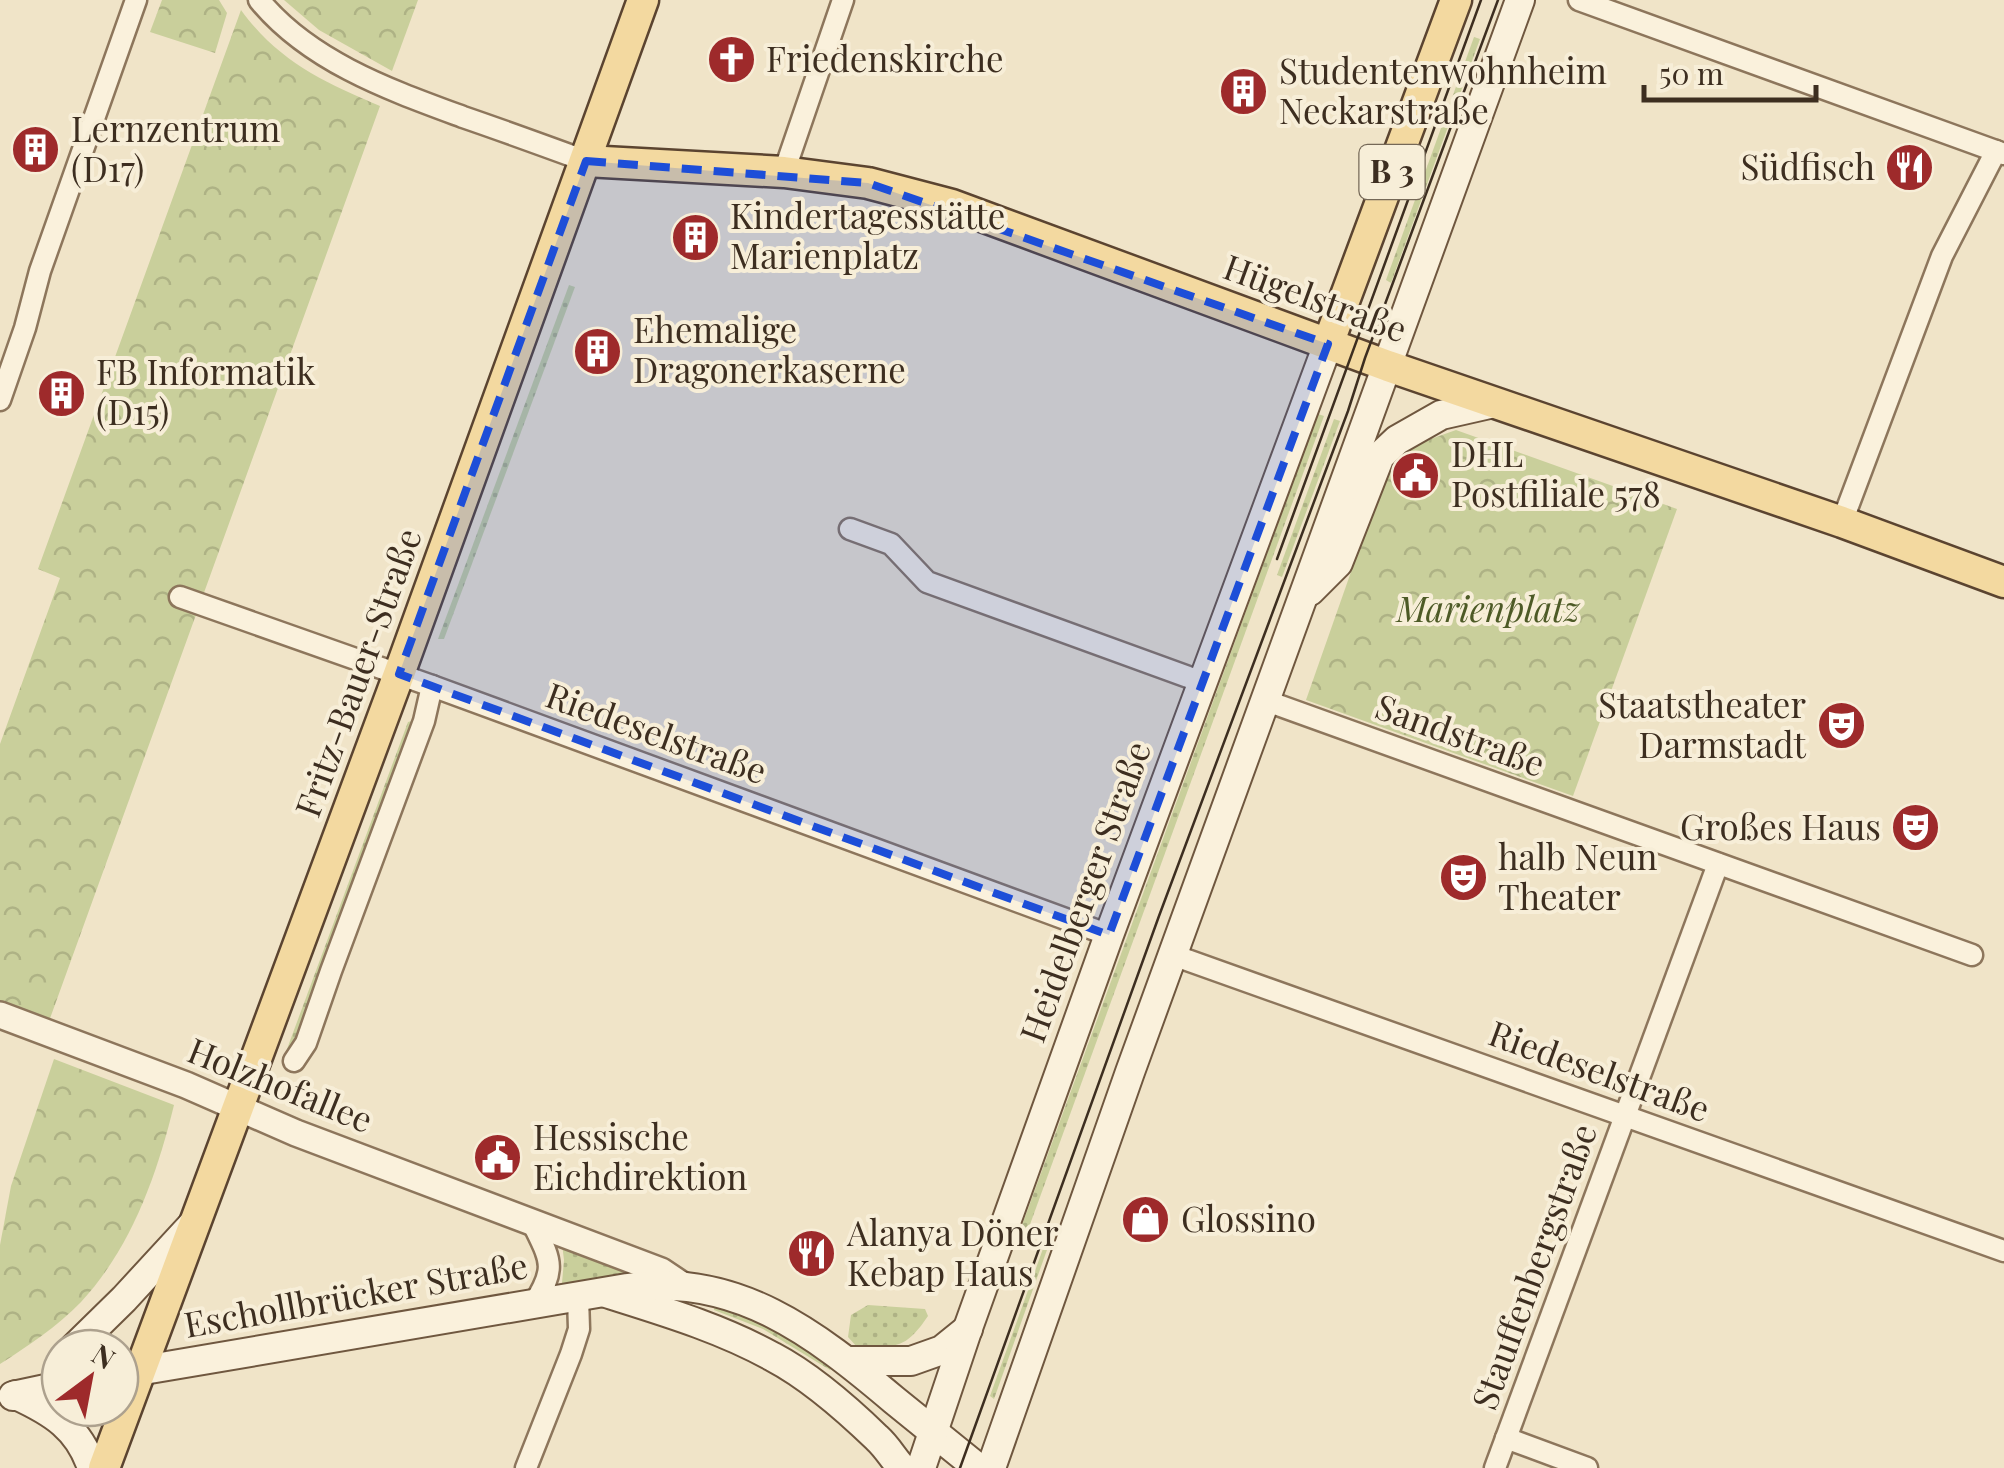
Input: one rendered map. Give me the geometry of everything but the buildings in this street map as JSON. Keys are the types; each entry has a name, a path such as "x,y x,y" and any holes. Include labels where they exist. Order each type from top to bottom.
{"main road":[{"name":"Fritz-Bauer-Straße","path":"140,1349 195,1222 238,1107 643,0"},
{"name":"B 3","path":"1328,344 1456,0"},
{"name":"B 3","path":"990,1468 1264,700 1520,0"},
{"name":"Hügelstraße","path":"586,161 784,172 868,184 952,205 1388,366 1842,522 2004,582"},
{"name":"Heidelberger Straße","path":"921,1468 1109,934 1328,344"},
{"path":"1305,595 1338,564 1380,456 1397,440 1441,416 1494,403"},
{"path":"94,1328 195,1222"},
{"name":"Eschollbrücker Straße","path":"140,1370 646,1285 685,1287 748,1302 795,1324 849,1361 978,1468"},
{"name":"Eschollbrücker Straße","path":"591,1295 694,1322 777,1358 882,1442 902,1468"},
{"path":"849,1361 912,1361 942,1350 968,1328"},
{"path":"8,1398 40,1375"},
{"path":"8,1398 40,1391"},
{"path":"8,1398 52,1414 68,1426 92,1468"},
{"name":"Fritz-Bauer-Straße","path":"104,1468 115,1428"}],"street":[{"path":"0,400 40,271 136,0"},
{"path":"259,0 278,22 307,44 370,80 586,161"},
{"path":"784,172 843,0"},
{"path":"1580,0 2000,153 1942,256 1842,522"},
{"path":"850,528 891,544 927,582 1202,682"},
{"name":"Riedeselstraße","path":"180,597 1109,934"},
{"name":"Fritz-Bauer-Straße","path":"294,1062 306,1043 418,739 432,686"},
{"name":"Sandstraße","path":"1264,700 1972,955"},
{"name":"Stauffenbergstraße","path":"1495,1468 1718,864"},
{"name":"Riedeselstraße","path":"1173,954 2004,1251"},
{"name":"Holzhofallee","path":"0,1015 186,1085 296,1133 661,1271 685,1287"},
{"path":"533,1224 549,1257 549,1274 533,1305"},
{"path":"526,1468 591,1295"},
{"path":"1506,1438 1587,1468"}],"highlighted area":[{"path":"586,161 868,183 1328,344 1109,935 399,674"}],"green space":[{"path":"162,0 219,0 227,13 215,53 150,32"},
{"path":"284,0 418,0 392,71 319,30"},
{"path":"241,10 270,43 303,68 380,106 48,1024 0,1005 0,744 60,578 38,569"},
{"path":"1474,37 1480,39 1391,283 1386,280"},
{"path":"569,285 575,287 444,639 438,639"},
{"path":"1318,414 1324,416 1028,1230 1021,1228"},
{"path":"1334,419 1340,421 1282,577 1277,575"},
{"name":"Marienplatz","path":"1456,430 1677,509 1573,796 1306,700 1384,478 1414,445"},
{"path":"416,720 296,1048 287,1049 408,722"},
{"path":"54,1059 174,1105 140,1210 99,1281 72,1311 51,1328 40,1328 40,1336 0,1364 0,1245 11,1186"},
{"path":"1049,1232 1053,1233 994,1399 990,1396"},
{"path":"562,1244 634,1267 635,1275 562,1283"},
{"path":"715,1303 742,1311 834,1363 830,1370 763,1329 714,1310"},
{"path":"868,1305 925,1309 928,1316 906,1341 857,1347 848,1337 851,1315"}],"tram line":[{"path":"1277,559 1481,0"},
{"path":"960,1468 1159,916 1498,0"}],"place":[{"name":"Friedenskirche","path":"731,60"},
{"name":"Studentenwohnheim Neckarstraße","path":"1244,92"},
{"name":"Lernzentrum (D17)","path":"36,150"},
{"name":"Südfisch","path":"1910,168"},
{"name":"Kindertagesstätte Marienplatz","path":"695,237"},
{"name":"Ehemalige Dragonerkaserne","path":"598,351"},
{"name":"FB Informatik (D15)","path":"61,393"},
{"name":"DHL Postfiliale 578","path":"1416,475"},
{"name":"Staatstheater Darmstadt","path":"1841,726"},
{"name":"Großes Haus","path":"1916,828"},
{"name":"halb Neun Theater","path":"1463,878"},
{"name":"Hessische Eichdirektion","path":"498,1158"},
{"name":"Glossino","path":"1146,1220"},
{"name":"Alanya Döner Kebap Haus","path":"812,1254"}]}
